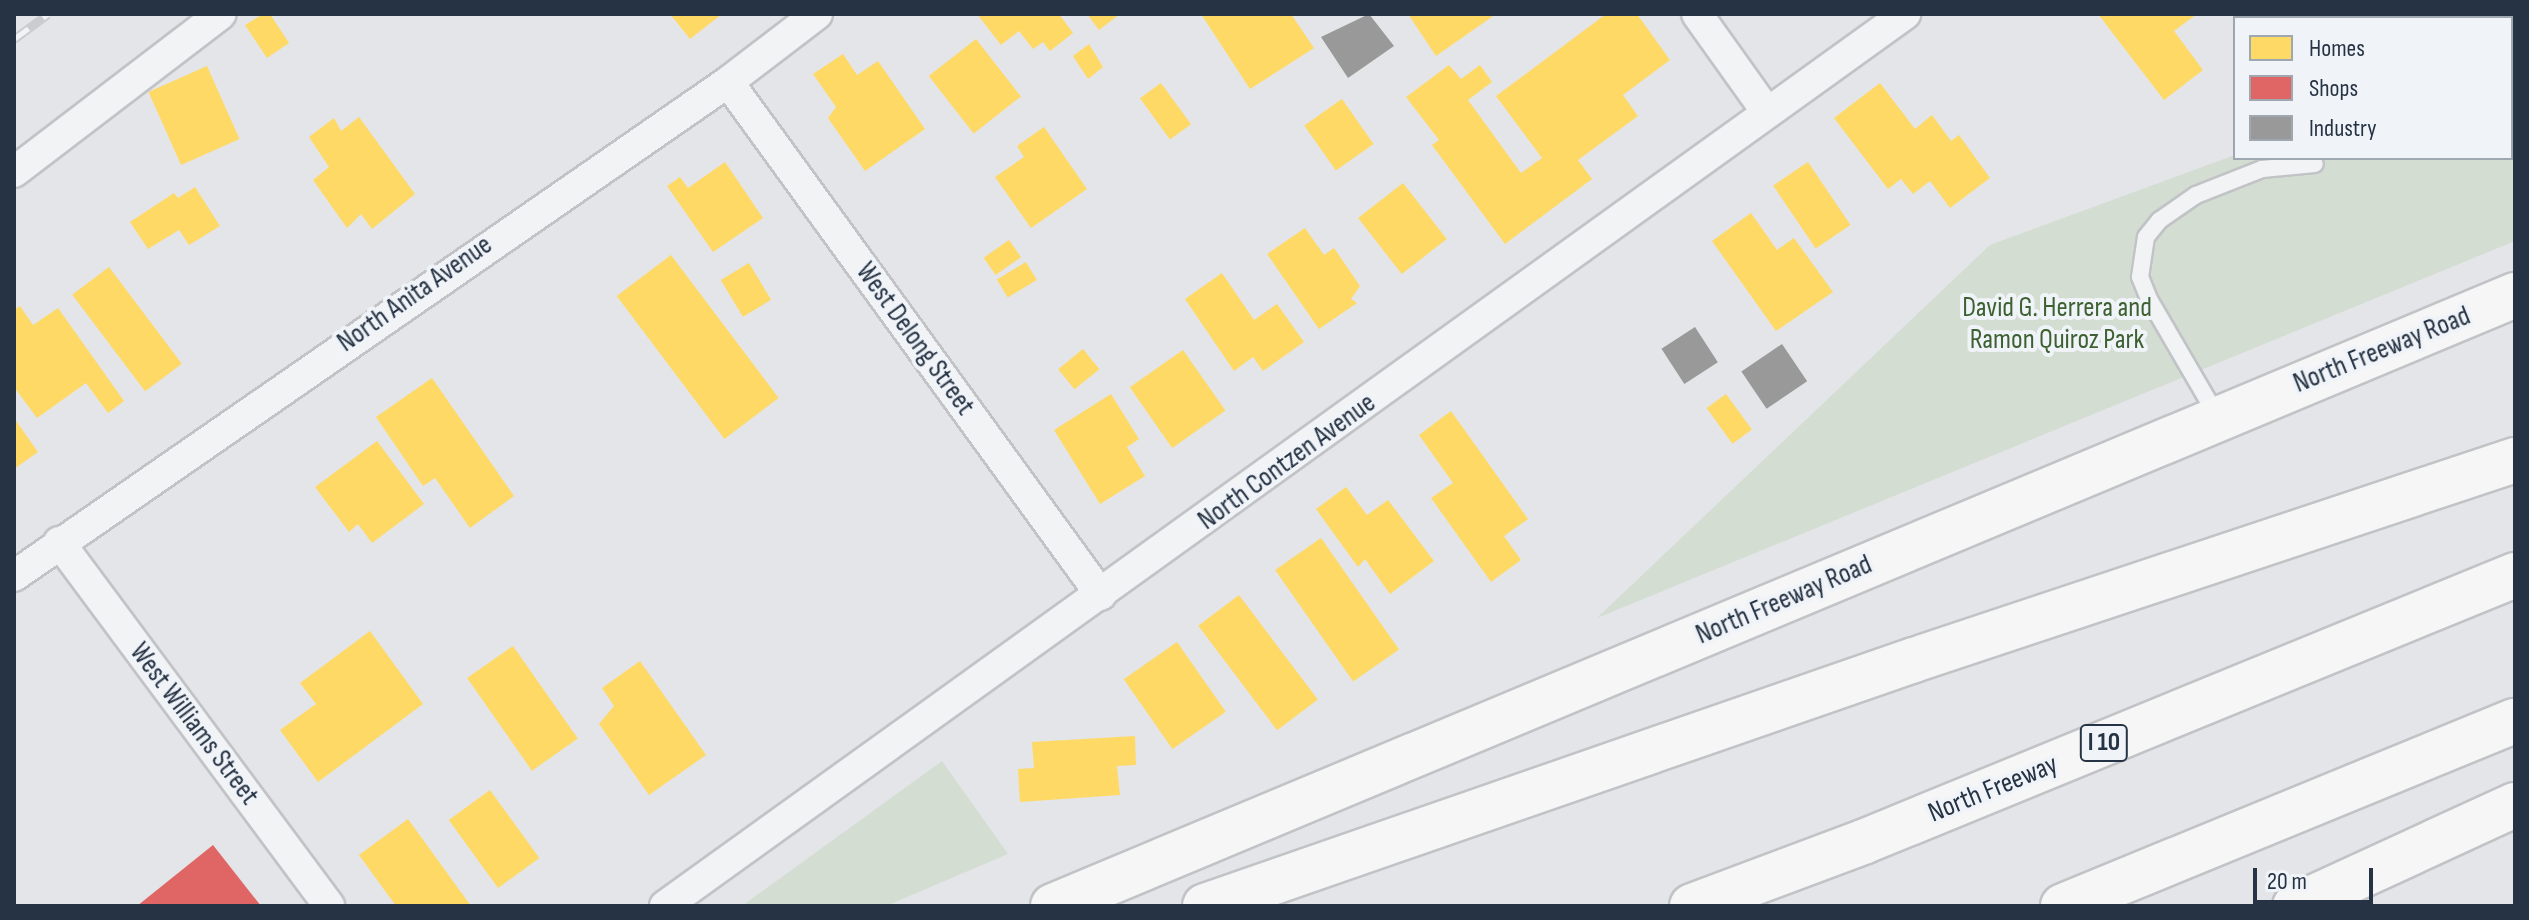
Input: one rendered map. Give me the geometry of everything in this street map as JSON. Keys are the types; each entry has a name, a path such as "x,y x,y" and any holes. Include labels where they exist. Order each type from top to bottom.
{"main road":[{"name":"North Freeway Road","path":"1053,906 2515,295"},
{"path":"1205,906 1914,660 2515,460"},
{"name":"North Freeway","path":"1692,906 1863,842 2515,575"},
{"path":"2063,906 2515,721"},
{"path":"2295,906 2515,805"}],"street":[{"path":"14,172 221,14"},
{"name":"North Anita Avenue","path":"14,576 728,82 817,14"},
{"path":"1697,14 1767,112"},
{"name":"North Contzen Avenue","path":"665,906 1905,14"},
{"name":"West Delong Street","path":"728,82 1101,595"},
{"name":"West Williams Street","path":"59,542 329,906"}],"lane":[{"path":"2218,418 2149,299 2140,277 2146,237 2169,212 2196,195 2262,169 2315,164"}],"green space":[{"name":"David G. Herrera and Ramon Quiroz Park","path":"2515,53 2515,241 1597,618 1990,245 2233,156 2233,160 2513,160"},
{"path":"942,761 1008,854 886,906 742,906"}],"building: Homes":[{"path":"263,14 270,14 289,43 267,58 245,25"},
{"path":"670,14 722,14 690,39"},
{"path":"977,14 1059,14 1073,33 1050,51 1043,42 1033,49 1019,31 1001,45"},
{"path":"1087,14 1120,14 1099,30"},
{"path":"1201,14 1291,14 1314,48 1250,89"},
{"path":"1408,14 1496,14 1436,56"},
{"path":"1606,14 1637,14 1670,60 1623,95 1638,116 1578,160 1592,179 1505,244 1432,145 1439,140 1406,97 1449,65 1461,79 1480,65 1492,82 1468,100 1521,173 1542,158 1496,96"},
{"path":"2098,14 2197,14 2174,31 2203,70 2164,100"},
{"path":"976,39 1021,97 974,133 929,76"},
{"path":"1089,44 1103,67 1088,79 1073,56"},
{"path":"843,54 857,75 878,61 925,129 865,171 828,118 836,107 813,74"},
{"path":"207,66 240,139 181,165 149,92"},
{"path":"1161,83 1191,124 1170,140 1140,98"},
{"path":"1880,83 1915,129 1932,115 1951,141 1959,135 1990,178 1950,208 1930,181 1913,194 1901,179 1888,189 1834,118"},
{"path":"1342,99 1374,144 1336,170 1304,125"},
{"path":"359,117 415,194 372,229 361,214 347,228 313,180 329,167 309,137 334,118 341,131"},
{"path":"1044,127 1087,189 1031,228 995,177 1024,157 1017,146"},
{"path":"725,162 763,218 713,252 667,186 680,177 688,188"},
{"path":"1808,162 1850,225 1816,248 1773,185"},
{"path":"1403,183 1447,239 1402,274 1358,218"},
{"path":"195,187 220,226 189,245 179,230 148,249 130,222 174,193 178,198"},
{"path":"1751,213 1777,250 1794,238 1833,292 1776,331 1712,241"},
{"path":"1305,228 1324,255 1334,248 1360,286 1351,299 1357,303 1319,329 1267,254"},
{"path":"1009,240 1021,257 996,275 984,258"},
{"path":"671,255 779,398 724,439 617,296"},
{"path":"1026,262 1037,280 1008,298 997,280"},
{"path":"749,263 771,300 743,317 721,280"},
{"path":"109,267 182,364 145,391 72,295"},
{"path":"1222,273 1254,320 1277,304 1304,342 1263,371 1253,357 1234,371 1185,299"},
{"path":"20,306 33,325 58,308 124,401 108,413 86,383 37,418 14,387 14,310"},
{"path":"1083,349 1099,369 1074,389 1058,369"},
{"path":"1183,350 1225,411 1172,448 1130,387"},
{"path":"432,378 514,496 470,528 435,478 423,486 376,417"},
{"path":"1111,394 1139,439 1127,447 1145,476 1100,504 1054,430"},
{"path":"1726,394 1752,430 1732,444 1707,408"},
{"path":"1451,411 1528,519 1504,536 1521,560 1491,582 1431,498 1453,483 1419,435"},
{"path":"14,418 38,452 14,469"},
{"path":"377,441 424,504 372,543 358,524 349,532 315,487"},
{"path":"1346,487 1367,515 1388,500 1434,561 1390,594 1365,559 1358,567 1316,509"},
{"path":"1321,538 1399,649 1353,682 1275,570"},
{"path":"1239,595 1318,700 1277,730 1198,626"},
{"path":"370,631 423,704 318,782 280,730 316,704 300,683"},
{"path":"1177,642 1226,712 1173,749 1124,679"},
{"path":"513,646 578,739 532,771 467,678"},
{"path":"640,661 706,755 649,795 599,724 614,706 602,688"},
{"path":"1135,736 1136,765 1117,766 1120,795 1020,802 1018,769 1034,768 1032,742"},
{"path":"490,790 539,858 498,888 449,820"},
{"path":"408,819 471,906 396,906 359,855"}],"building: Shops":[{"path":"213,845 261,906 137,906"}],"building: Industry":[{"path":"1369,14 1394,46 1348,78 1321,37"},
{"path":"1695,327 1718,362 1684,384 1661,349"},
{"path":"1782,344 1807,381 1767,409 1741,371"}],"railway":[{"path":"14,39 48,14"}]}
